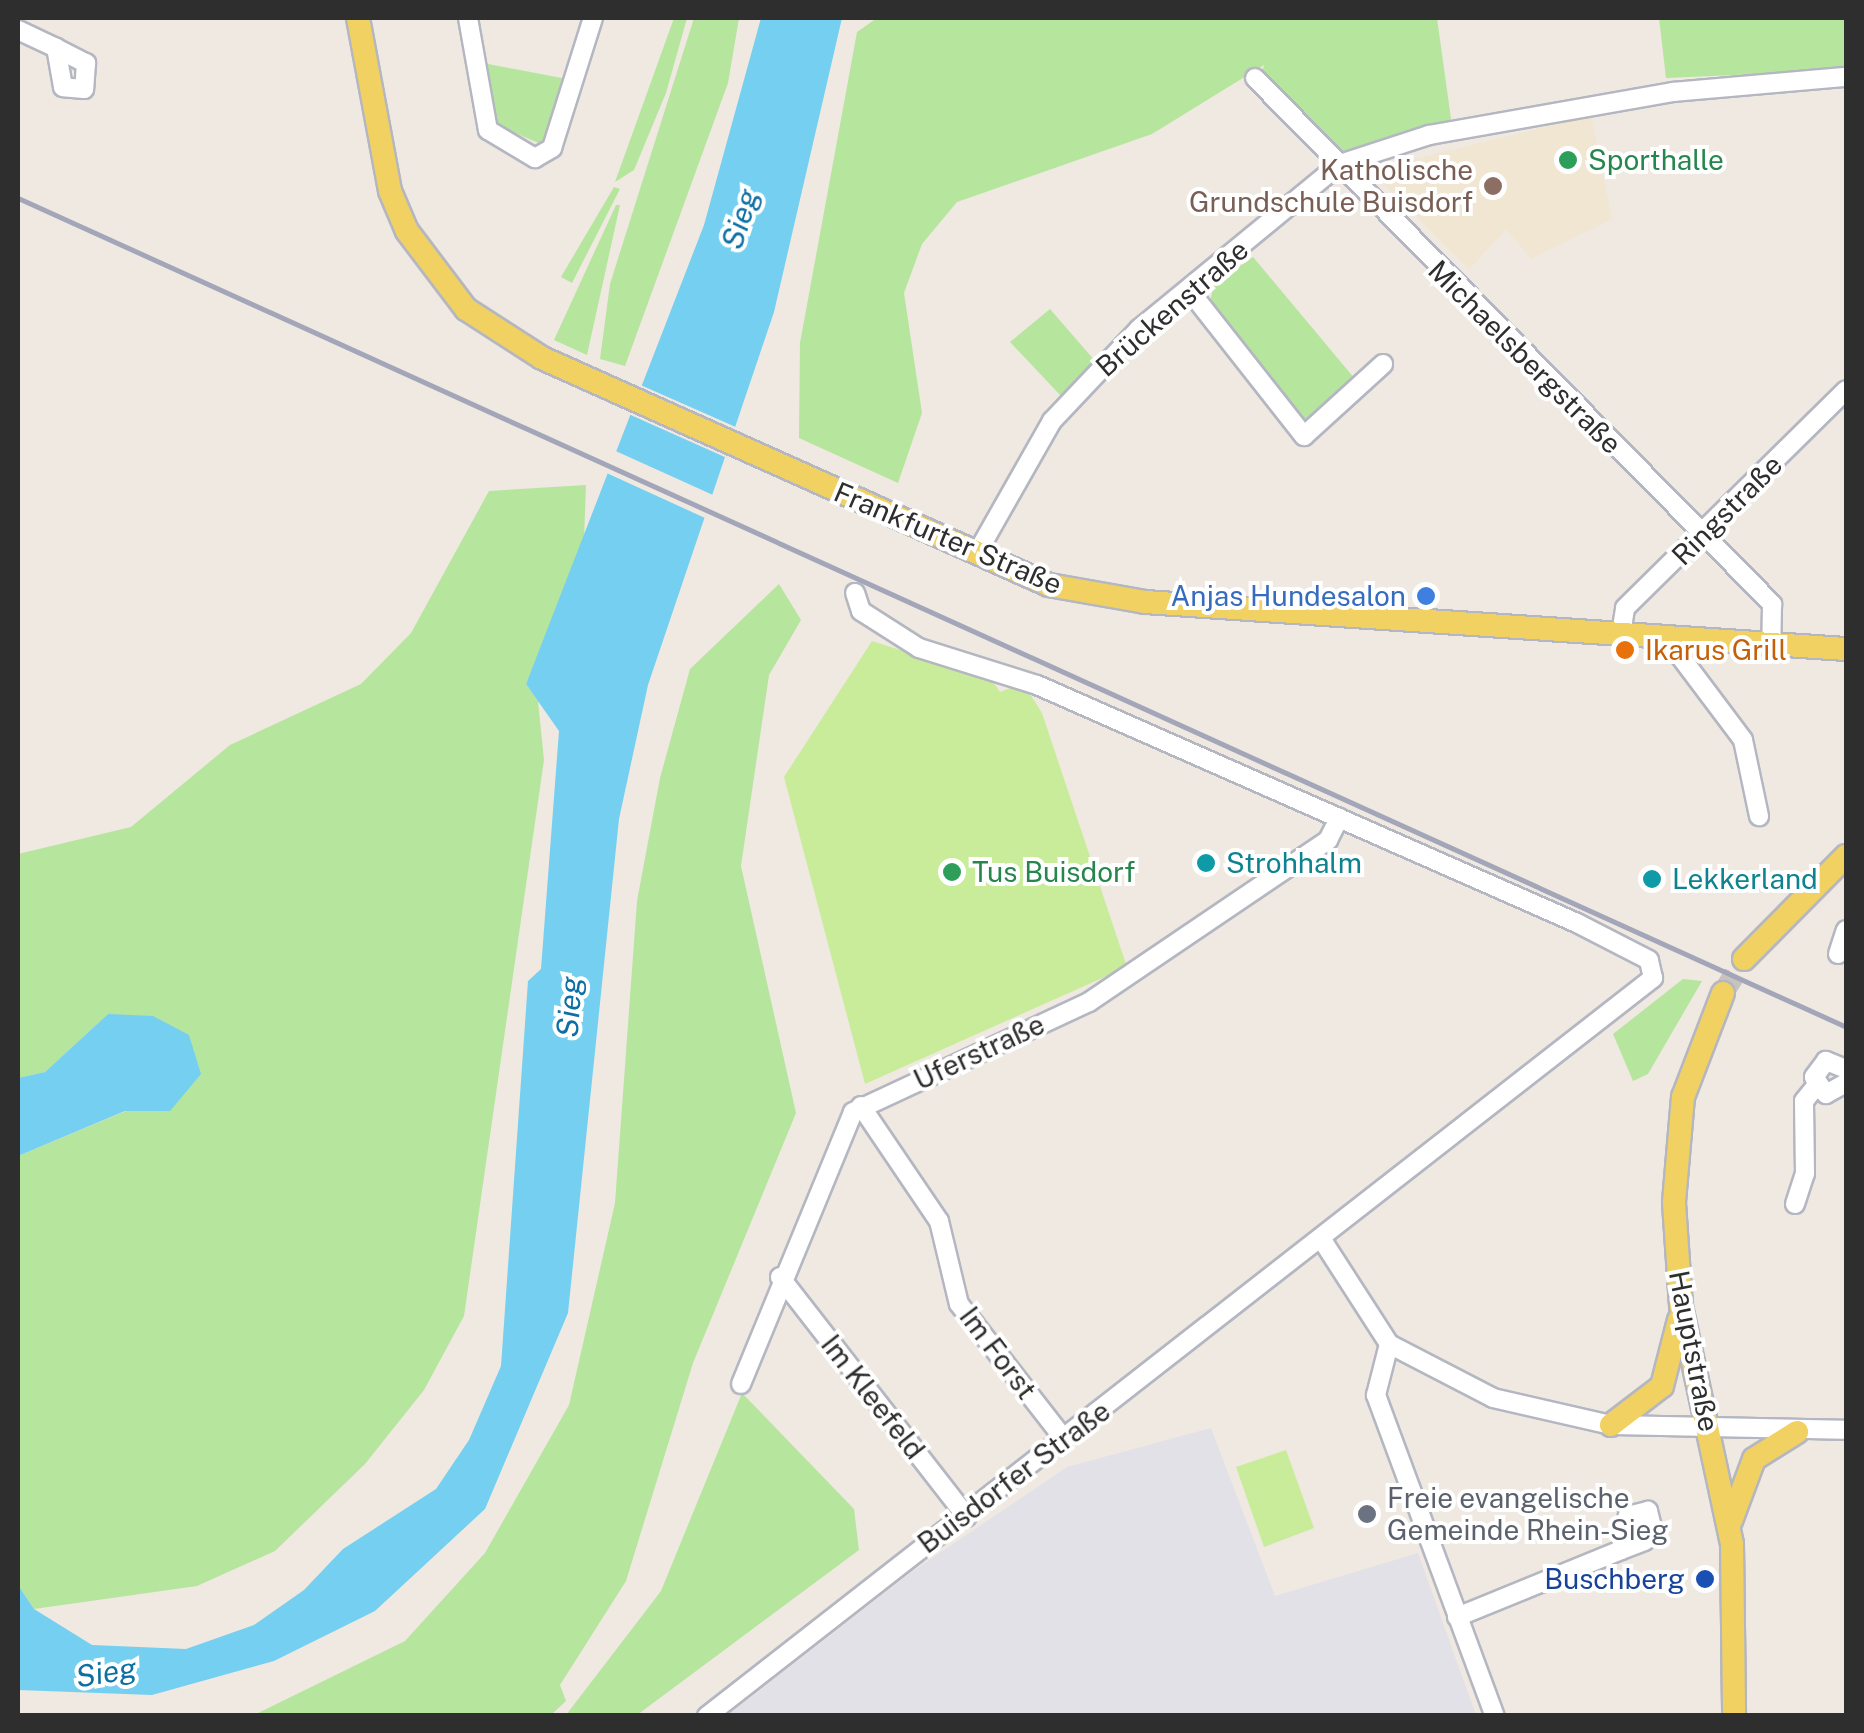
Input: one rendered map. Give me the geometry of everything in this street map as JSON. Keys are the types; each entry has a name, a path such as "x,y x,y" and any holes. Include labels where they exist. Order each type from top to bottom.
{"main road":[{"name":"Frankfurter Straße","path":"358,18 380,153 407,231 466,308 568,369 1049,585 1145,602 1846,649"},
{"path":"1744,959 1789,903 1846,856"},
{"name":"Hauptstraße","path":"1723,992 1683,1098 1674,1203 1681,1306 1730,1524 1734,1716"},
{"path":"1611,1425 1662,1386 1681,1306"},
{"path":"1730,1524 1754,1458 1797,1432"}],"street":[{"path":"468,18 488,130 535,158 552,148 593,18"},
{"path":"18,30 56,48"},
{"name":"Brückenstraße","path":"977,553 1052,421 1188,290 1340,164 1429,134 1673,92 1846,77"},
{"name":"Michaelsbergstraße","path":"1255,78 1772,604 1770,644"},
{"path":"1188,290 1304,436 1383,364"},
{"name":"Ringstraße","path":"1620,634 1625,608 1704,535 1846,390"},
{"path":"855,593 861,611 919,648 1037,685 1339,818"},
{"path":"1668,640 1742,740 1760,816"},
{"name":"Buisdorfer Straße","path":"707,1716 1324,1243 1653,978 1649,960 1617,941 1339,818"},
{"name":"Uferstraße","path":"861,1106 1089,1002 1328,840 1339,818"},
{"path":"1838,954 1846,930"},
{"path":"1794,1204 1805,1174 1804,1101 1816,1086 1822,1063 1846,1070"},
{"path":"1816,1086 1830,1094 1846,1082"},
{"path":"741,1384 780,1277 845,1121 861,1106"},
{"name":"Im Forst","path":"861,1106 939,1221 959,1304 1064,1439"},
{"path":"1324,1243 1389,1344 1493,1398 1611,1425 1708,1432 1846,1430"},
{"name":"Im Kleefeld","path":"780,1277 967,1517"},
{"path":"1389,1344 1376,1394 1495,1716"},
{"path":"1458,1617 1621,1550"}],"shaded area":[{"name":"Katholische Grundschule Buisdorf","path":"1591,116 1612,219 1531,259 1506,229 1469,269 1369,170"},
{"path":"1211,1428 1275,1596 1418,1553 1476,1715 728,1715 913,1571 1067,1467"}],"green space":[{"path":"674,18 687,18 666,93 634,170 615,182"},
{"path":"694,18 739,18 728,83 625,366 600,359 610,284"},
{"path":"877,18 1437,18 1452,126 1341,157 1261,77 1264,65 1152,134 957,202 922,244 904,293 922,413 898,483 799,438 800,343 857,32"},
{"path":"1659,18 1846,18 1846,70 1666,78"},
{"path":"483,63 567,79 541,144 494,124"},
{"path":"614,187 620,189 572,283 561,277"},
{"path":"616,205 620,205 587,355 554,340"},
{"path":"1253,257 1355,379 1305,423 1210,305 1213,285"},
{"path":"1050,309 1095,361 1061,396 1010,342"},
{"path":"586,485 584,540 526,684 538,701 544,760 464,1316 424,1390 365,1464 275,1551 197,1586 34,1609 18,1585 18,1156 126,1111 170,1111 108,1014 45,1072 18,1078 18,854 131,827 230,745 361,684 411,633 489,491"},
{"path":"779,584 801,620 769,675 741,866 796,1113 693,1363 626,1581 560,1685 566,1701 551,1715 254,1715 405,1641 485,1553 569,1405 615,1203 637,901 660,778 690,669"},
{"name":"Tus Buisdorf","path":"872,641 991,679 1000,692 1023,683 1042,713 1127,967 865,1084 784,777"},
{"path":"1683,979 1702,981 1648,1074 1633,1081 1613,1034"},
{"path":"742,1393 854,1509 859,1550 637,1715 566,1715 661,1591"},
{"path":"1286,1450 1314,1528 1264,1547 1236,1467"}],"water":[{"name":"Sieg","path":"761,18 842,18 774,312 648,685 619,819 568,1313 485,1509 375,1611 274,1661 152,1695 18,1690 18,1585 34,1609 92,1645 186,1649 254,1625 304,1590 343,1549 436,1489 469,1440 501,1366 528,981 541,969 559,731 526,684 704,225"},
{"path":"108,1014 153,1016 189,1035 201,1074 170,1111 125,1111 18,1156 18,1078 45,1072"}],"pier":[{"path":"636,383 738,428 727,458 624,412"},
{"path":"609,448 713,495 705,518 600,470"}],"tunnel":[{"path":"1723,993 1744,959"}],"railway":[{"path":"18,198 1846,1027"}],"place":[{"name":"Sporthalle","path":"1568,160"},
{"name":"Katholische Grundschule Buisdorf","path":"1493,186"},
{"name":"Anjas Hundesalon","path":"1426,596"},
{"name":"Ikarus Grill","path":"1625,650"},
{"name":"Strohhalm","path":"1206,863"},
{"name":"Tus Buisdorf","path":"952,872"},
{"name":"Lekkerland","path":"1652,879"},
{"name":"Freie evangelische Gemeinde Rhein-Sieg","path":"1367,1514"},
{"name":"Buschberg","path":"1705,1579"}]}
